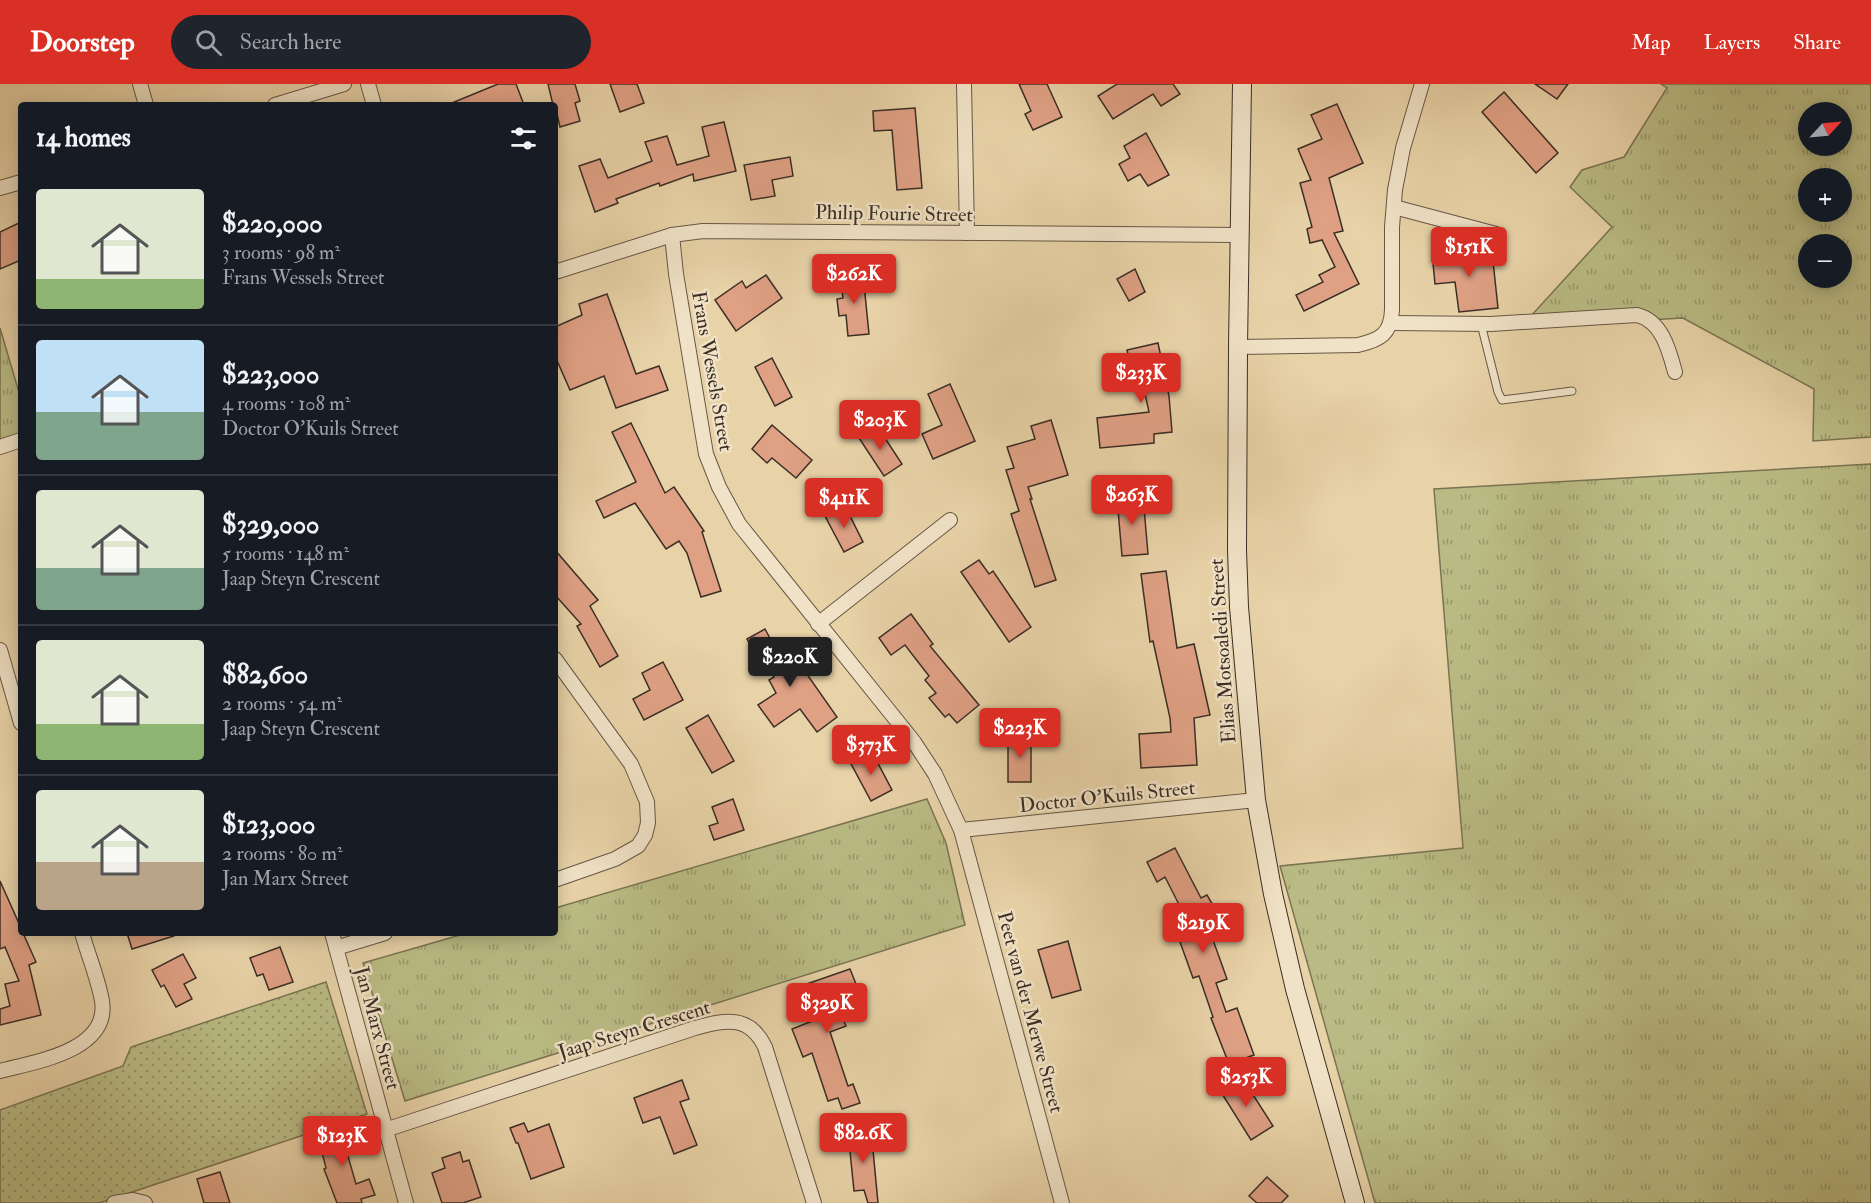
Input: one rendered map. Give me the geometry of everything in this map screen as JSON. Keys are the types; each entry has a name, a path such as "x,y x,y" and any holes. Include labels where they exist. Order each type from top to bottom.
{"street":[{"path":"140,84 145,102"},
{"path":"285,102 344,84"},
{"path":"368,84 373,102"},
{"path":"964,84 967,233"},
{"name":"Elias Motsoaledi Street","path":"1242,84 1237,561 1256,800 1273,894 1295,989 1355,1203"},
{"path":"1238,347 1358,345 1382,336 1388,330 1392,323 1394,207 1403,148 1422,84"},
{"path":"0,188 18,183"},
{"path":"1394,207 1496,234"},
{"name":"Philip Fourie Street","path":"558,271 672,235 703,231 1239,235"},
{"name":"Frans Wessels Street","path":"672,235 676,274 706,454 713,472 739,524 914,742 935,774 961,830"},
{"path":"1392,323 1518,323 1612,315 1640,315 1655,327 1665,340 1675,372"},
{"path":"0,447 18,441"},
{"path":"818,624 950,520"},
{"path":"0,650 18,713"},
{"path":"558,663 631,764 647,802 648,823 645,836 638,846 615,859 558,879"},
{"name":"Doctor O'Kuils Street","path":"961,830 1256,800"},
{"name":"Peet van der Merwe Street","path":"961,830 1062,1203"},
{"path":"0,1071 49,1059 66,1052 83,1043 96,1029 102,1014 102,1002 83,936"},
{"name":"Jan Marx Street","path":"333,936 406,1203"},
{"path":"336,948 376,936"},
{"name":"Jaap Steyn Crescent","path":"385,1130 695,1029 721,1022 737,1022 752,1028 759,1035 765,1047 814,1203"},
{"path":"114,1203 133,1200 145,1203"}],"lane":[{"path":"1481,324 1497,392 1502,400 1572,391"}],"green space":[{"path":"1661,84 1871,84 1871,437 1813,441 1814,389 1683,318 1521,327 1612,227 1570,187 1582,170 1624,157 1667,88"},
{"path":"0,328 18,389 18,445 0,450"},
{"path":"1871,464 1871,1203 1375,1203 1280,866 1463,848 1434,489"},
{"path":"927,799 946,843 965,925 405,1101 363,963 457,936 558,936 558,907"},
{"path":"326,982 367,1114 99,1203 0,1203 0,1110 123,1066 131,1047"}],"building":[{"path":"498,84 516,84 523,102 454,102"},
{"path":"548,84 575,84 580,101 575,103 580,121 560,127 558,102 552,102"},
{"path":"610,84 637,84 644,103 620,112"},
{"path":"1019,84 1047,84 1062,117 1033,130 1025,114 1031,111"},
{"path":"1117,84 1173,84 1180,94 1161,106 1153,94 1113,119 1098,96"},
{"path":"1535,84 1568,84 1557,99"},
{"path":"1504,92 1558,153 1536,173 1482,112"},
{"path":"1337,104 1363,163 1329,178 1343,231 1334,233 1359,284 1304,311 1296,295 1323,282 1319,275 1335,267 1322,240 1310,243 1307,229 1312,227 1300,183 1311,180 1298,149 1322,139 1311,115"},
{"path":"915,108 922,188 897,190 892,130 874,131 873,111"},
{"path":"724,122 736,171 694,181 693,174 660,186 659,183 616,199 618,203 595,212 579,166 600,159 608,178 652,161 645,142 667,136 677,165 709,156 702,127"},
{"path":"1146,133 1169,175 1148,186 1140,174 1128,181 1119,164 1130,158 1124,146"},
{"path":"790,157 793,176 772,180 775,196 751,200 744,165"},
{"path":"18,223 18,261 0,269 0,232"},
{"path":"1476,240 1479,262 1493,261 1498,308 1459,312 1455,282 1435,284 1433,263 1455,261 1453,242"},
{"path":"1135,269 1145,292 1129,301 1117,279"},
{"path":"863,274 869,334 848,336 846,315 839,316 837,299 843,298 840,276"},
{"path":"766,275 782,298 736,331 715,300 742,281 746,288"},
{"path":"607,294 636,374 659,366 668,390 616,408 604,376 570,390 558,363 558,326 582,315 579,304"},
{"path":"1158,343 1169,396 1172,432 1154,434 1154,443 1100,448 1097,418 1149,412 1142,380 1134,382 1127,350"},
{"path":"772,358 792,397 775,406 755,367"},
{"path":"950,384 975,441 933,459 922,434 942,425 928,394"},
{"path":"1051,420 1068,475 1028,487 1056,580 1035,587 1011,514 1019,511 1006,470 1014,468 1007,447 1035,439 1031,426"},
{"path":"631,423 665,493 674,487 704,531 702,532 721,591 701,597 687,553 679,541 666,549 635,503 604,518 596,501 636,482 612,432"},
{"path":"772,425 812,460 796,478 772,458 767,463 752,449"},
{"path":"877,426 902,464 884,476 859,438"},
{"path":"1143,496 1148,554 1122,556 1117,498"},
{"path":"845,506 863,542 844,552 825,516"},
{"path":"558,553 598,600 590,606 618,656 600,667 577,626 581,624 558,598"},
{"path":"979,560 989,574 993,571 1031,627 1009,642 961,572"},
{"path":"1166,571 1177,648 1194,644 1210,715 1194,718 1197,765 1141,768 1139,734 1171,732 1153,641 1150,642 1141,574"},
{"path":"911,614 933,644 930,646 979,705 957,723 949,714 945,717 929,698 936,693 925,680 929,676 905,645 891,655 879,638"},
{"path":"765,629 786,668 797,660 837,717 817,732 800,709 774,727 758,705 776,693 769,680 774,677 764,659 759,661 747,639"},
{"path":"663,662 683,700 644,720 633,699 650,690 642,673"},
{"path":"708,715 734,761 712,773 686,728"},
{"path":"1008,736 1031,736 1031,782 1008,782"},
{"path":"871,750 892,790 871,801 850,762"},
{"path":"733,799 744,830 714,840 709,826 718,823 712,807"},
{"path":"1175,848 1201,898 1207,895 1214,907 1203,912 1227,979 1216,983 1226,1012 1237,1008 1254,1055 1229,1064 1211,1018 1213,1017 1199,976 1193,978 1180,942 1195,936 1165,877 1157,882 1147,862"},
{"path":"0,881 18,921 18,936 24,936 36,962 29,965 41,1015 0,1025 0,1009 10,1006 5,984 19,981 5,947 0,949"},
{"path":"128,936 174,936 132,949"},
{"path":"1068,941 1081,990 1052,998 1038,950"},
{"path":"280,947 293,982 269,990 263,974 257,976 250,958"},
{"path":"183,954 196,978 184,984 192,999 176,1007 164,985 161,987 152,970"},
{"path":"850,969 858,989 834,998 846,1026 830,1032 848,1086 853,1084 860,1103 842,1109 838,1098 828,1101 812,1053 803,1057 792,1029 815,1020 801,986"},
{"path":"1241,1076 1273,1126 1251,1140 1219,1089"},
{"path":"682,1080 689,1099 680,1102 697,1145 674,1154 660,1117 643,1123 634,1098"},
{"path":"349,1123 353,1137 343,1139 356,1184 369,1179 375,1195 361,1199 362,1203 337,1203 324,1169 326,1168 317,1132"},
{"path":"524,1123 528,1132 549,1124 564,1167 531,1179 510,1128"},
{"path":"871,1129 878,1203 868,1203 864,1190 854,1191 848,1132"},
{"path":"460,1152 463,1162 469,1160 481,1197 463,1203 442,1203 432,1173 445,1168 442,1158"},
{"path":"220,1172 230,1203 204,1203 197,1179"},
{"path":"1267,1177 1288,1196 1281,1203 1257,1203 1249,1196"}]}
